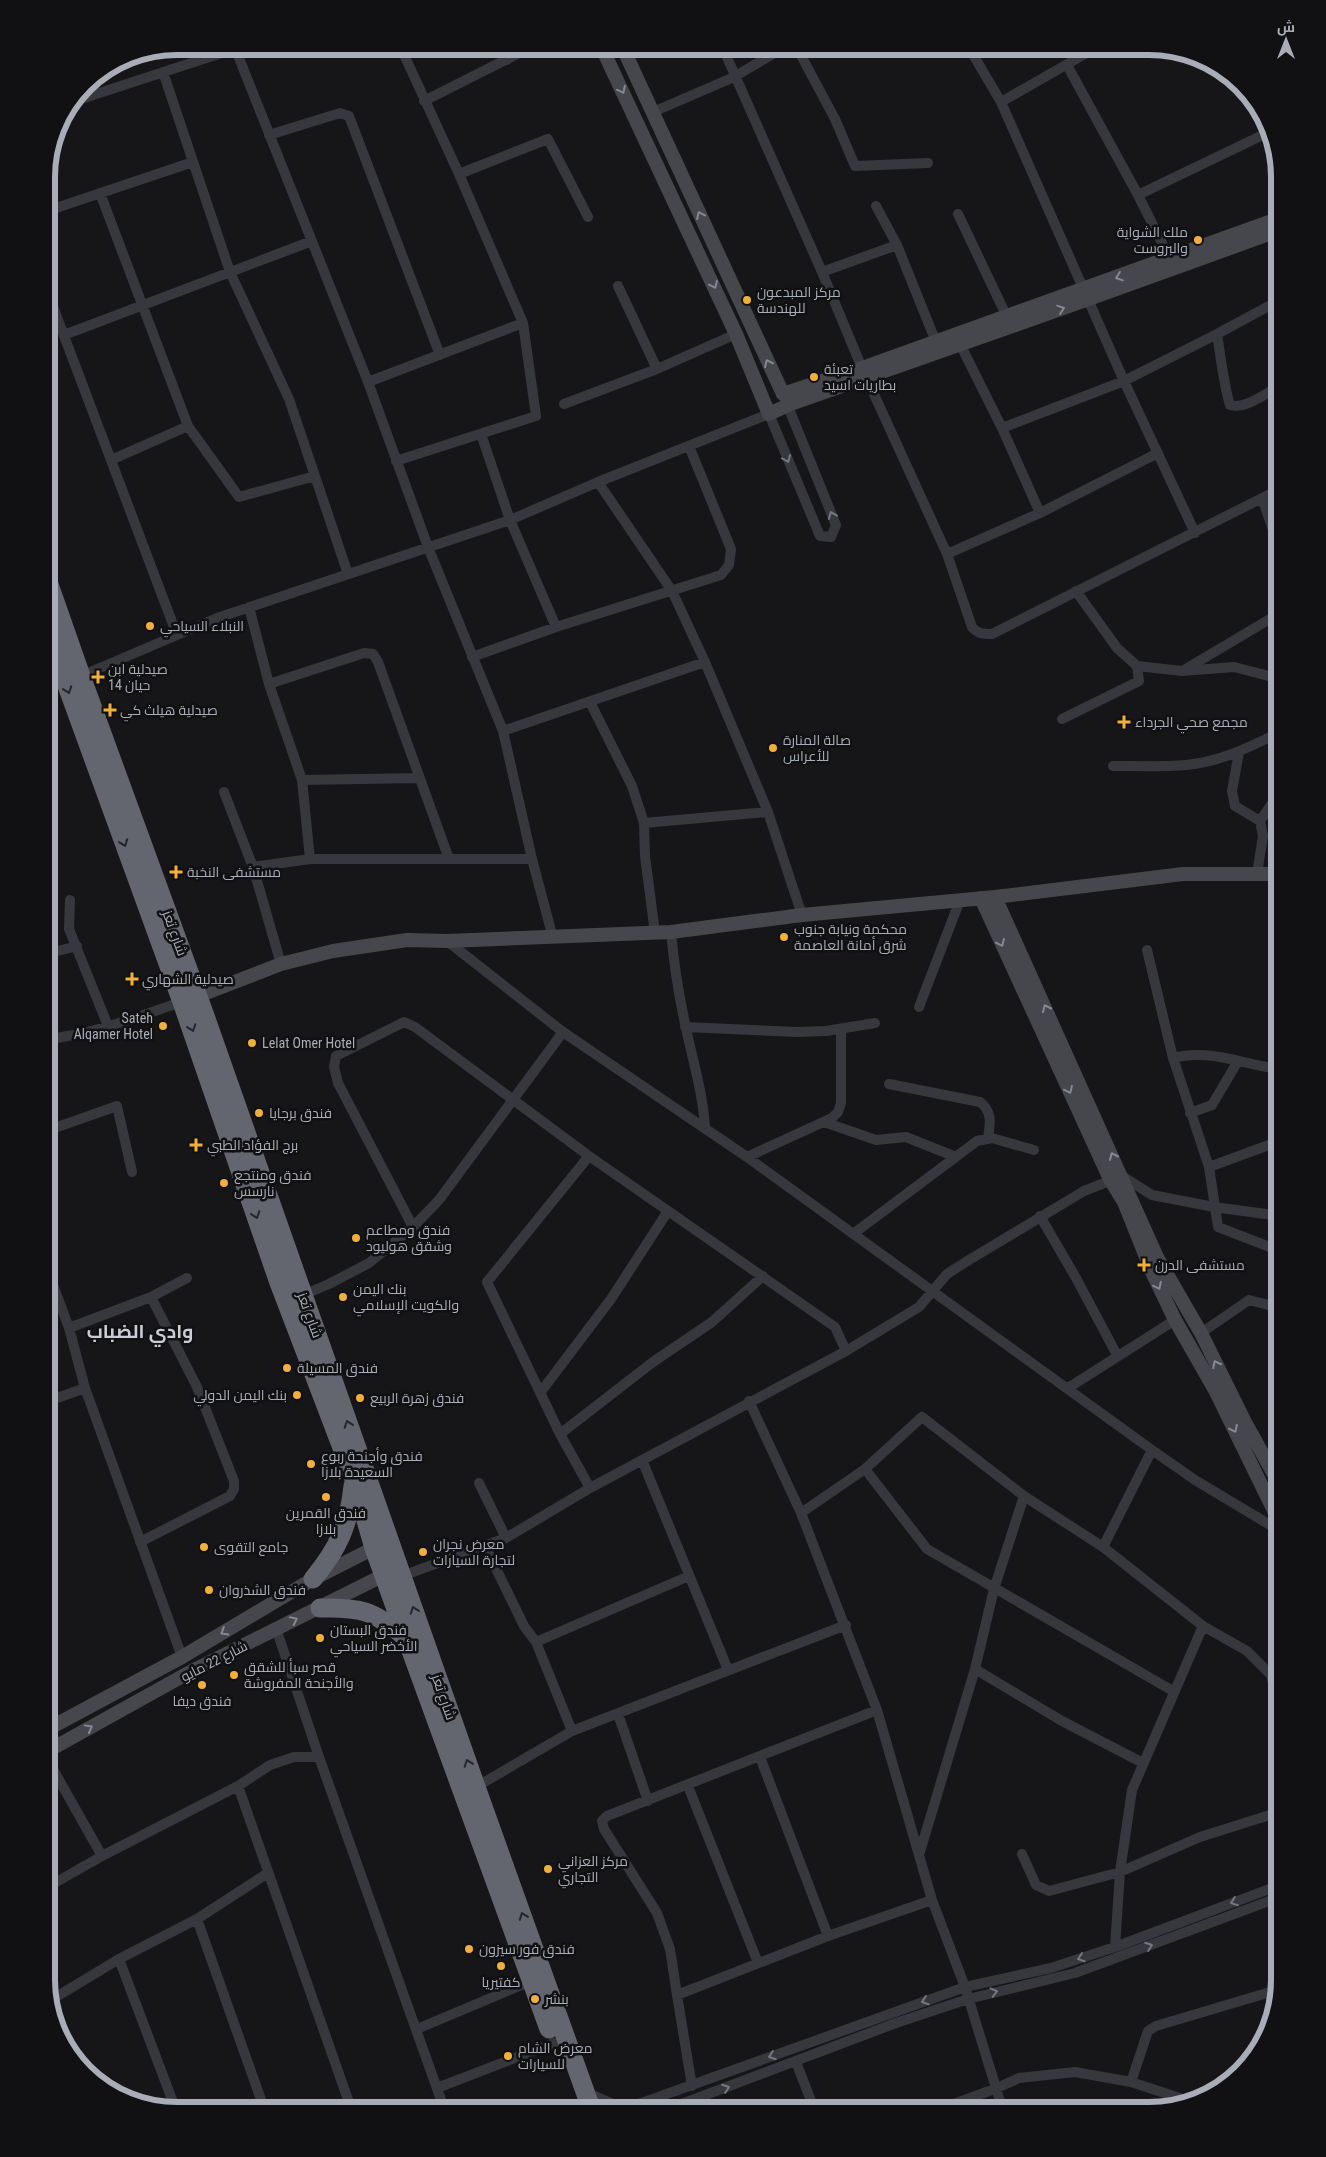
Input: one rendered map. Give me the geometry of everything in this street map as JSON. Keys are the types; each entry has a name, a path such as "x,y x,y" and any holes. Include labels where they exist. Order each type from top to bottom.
{"highway":[{"name":"شارع تعز","path":"55,602 286,1277 354,1480 374,1548 393,1576 406,1637 575,2102"},
{"name":"شارع تعز","path":"55,651 190,999"},
{"name":"شارع تعز","path":"286,1277 303,1294 393,1576 476,1787 589,2102"},
{"path":"313,1578 330,1559 344,1531 354,1480"},
{"path":"320,1608 350,1607 374,1614 406,1637"}],"street":[{"path":"84,98 214,55"},
{"path":"241,55 269,135 368,382 428,547 503,731 532,859 553,938"},
{"path":"396,461 536,416 523,323 459,174 404,55"},
{"path":"505,55 507,60"},
{"path":"424,101 516,55"},
{"path":"605,55 736,334 820,536 831,537 836,525 785,399 626,55"},
{"path":"725,55 822,272 864,372 947,554 972,627 976,632 992,634 1271,494"},
{"path":"653,112 734,77 771,55"},
{"path":"801,55 835,120 855,166 928,162"},
{"path":"973,55 1001,102 1124,381 1195,533"},
{"path":"1001,102 1082,55"},
{"path":"1067,65 1138,195 1170,259"},
{"path":"163,72 230,272 288,399 348,574"},
{"path":"269,135 340,113 348,116 440,355"},
{"path":"1138,195 1264,135"},
{"path":"459,174 548,139 588,217"},
{"path":"55,208 193,162"},
{"path":"100,193 188,426 239,497 315,476"},
{"path":"876,206 897,245 936,342"},
{"path":"958,214 1007,317"},
{"path":"864,372 936,342 957,339 1007,317 1087,294 1170,259 1271,229"},
{"path":"81,676 249,607 510,520 689,446 785,399 1271,229"},
{"path":"64,335 312,241"},
{"path":"822,272 897,245"},
{"path":"618,286 657,369"},
{"path":"1002,428 1124,381 1271,305"},
{"path":"55,312 177,635"},
{"path":"368,382 523,323"},
{"path":"564,404 657,369 736,334"},
{"path":"1217,334 1224,371 1224,385 1230,404 1236,407 1243,405 1271,391"},
{"path":"957,339 1002,428 1040,513"},
{"path":"111,460 188,426"},
{"path":"481,434 510,520 556,627"},
{"path":"472,657 556,627 721,575 729,565 731,549 689,446"},
{"path":"947,554 1040,513 1158,454"},
{"path":"598,482 672,591 705,662 768,812 802,915"},
{"path":"1262,498 1271,524"},
{"path":"1076,591 1117,648 1137,666 1182,672 1234,667 1271,677"},
{"path":"249,607 269,684 302,780 310,859"},
{"path":"1182,672 1271,618"},
{"path":"269,684 364,653 373,654 378,662 450,859"},
{"path":"503,731 705,662"},
{"path":"1062,719 1138,681 1137,666"},
{"path":"590,702 632,786 644,823 645,856 655,933"},
{"path":"1113,766 1186,765 1238,752 1271,736"},
{"path":"1238,752 1232,791 1235,806 1260,821"},
{"path":"302,780 420,778"},
{"path":"224,792 253,867 281,964"},
{"path":"1257,874 1263,836 1260,821 1271,805"},
{"path":"644,823 768,812"},
{"path":"253,867 310,859 532,859"},
{"path":"55,1038 68,1037 108,1026 190,999 281,964 333,952 407,940 447,941 553,938 671,932 802,915 995,897 1183,874 1271,874"},
{"path":"995,897 1116,1178 1152,1272 1175,1320 1215,1390 1271,1504"},
{"path":"981,898 1116,1178 1157,1257 1201,1333 1246,1424 1271,1469"},
{"path":"70,900 69,929 108,1026"},
{"path":"919,1007 960,900"},
{"path":"671,932 674,966 685,1026 701,1090 704,1128"},
{"path":"447,941 563,1032 747,1157 1152,1450 1195,1480 1271,1526"},
{"path":"55,952 77,946"},
{"path":"1147,950 1173,1058 1209,1167 1218,1227 1271,1248"},
{"path":"413,1227 338,1083 334,1067 336,1056 404,1022 416,1027 589,1156 835,1327 846,1351"},
{"path":"685,1026 797,1032 841,1030 875,1022"},
{"path":"747,1157 836,1116 840,1106 841,1030"},
{"path":"303,1294 329,1284 369,1263 413,1227 438,1200 563,1032"},
{"path":"1173,1058 1187,1054 1211,1055 1271,1067"},
{"path":"1190,1112 1212,1105 1238,1061"},
{"path":"889,1084 980,1102 987,1108 990,1115 988,1138"},
{"path":"55,1128 117,1106 132,1172"},
{"path":"824,1122 876,1140 906,1137 956,1157"},
{"path":"853,1234 977,1141 988,1138 1034,1150"},
{"path":"1209,1167 1271,1144"},
{"path":"589,1156 487,1282 560,1434 590,1488"},
{"path":"393,1576 506,1538 590,1488 749,1401 846,1351 919,1307 947,1274 1084,1191 1116,1178 1152,1195 1214,1207 1271,1215"},
{"path":"540,1393 611,1299 668,1211"},
{"path":"1040,1216 1118,1356"},
{"path":"560,1434 653,1362 712,1322 763,1276"},
{"path":"69,1328 152,1298 187,1278"},
{"path":"55,1290 69,1328 85,1388 182,1657 190,1672"},
{"path":"140,1542 230,1496 234,1489 234,1481 197,1387 152,1298"},
{"path":"1201,1333 1249,1300 1271,1306"},
{"path":"1068,1388 1175,1320"},
{"path":"55,1399 85,1388"},
{"path":"749,1401 800,1512 846,1625 877,1710 932,1900 965,1987 1001,2102"},
{"path":"800,1512 865,1469 922,1417 1024,1496 1103,1547 1203,1626 1248,1651 1271,1676"},
{"path":"1103,1547 1152,1450"},
{"path":"642,1460 728,1670"},
{"path":"865,1469 927,1549 1173,1691"},
{"path":"479,1483 506,1538"},
{"path":"919,1855 975,1669 994,1589 1024,1496"},
{"path":"485,1546 524,1626 536,1642 572,1731"},
{"name":"شارع 22 مايو","path":"55,1725 182,1657 313,1578 374,1548"},
{"name":"شارع 22 مايو","path":"55,1746 190,1672 276,1628 393,1576"},
{"path":"536,1642 689,1576"},
{"path":"476,1787 572,1731 846,1625"},
{"path":"1115,1947 1120,1872 1132,1790 1173,1691 1203,1626"},
{"path":"276,1628 319,1757 442,2102"},
{"path":"975,1669 1062,1721 1142,1763"},
{"path":"692,2086 670,1949 657,1913 604,1828 602,1820 877,1710"},
{"path":"618,1714 648,1801"},
{"path":"55,1883 102,1856 238,1786 278,1762 294,1757 319,1757"},
{"path":"760,1757 828,1936"},
{"path":"55,1774 102,1856"},
{"path":"238,1786 349,2102"},
{"path":"688,1786 758,1963"},
{"path":"1022,1854 1036,1885 1049,1891 1120,1872 1200,1837 1271,1814"},
{"path":"56,1997 119,1959 197,1919 268,1873"},
{"path":"652,2102 876,2018 965,1987 1050,1968 1115,1947 1271,1888"},
{"path":"677,1995 828,1936 932,1900"},
{"path":"687,2102 896,2023 968,1999 1075,1973 1271,1900"},
{"path":"197,1919 263,2102"},
{"path":"119,1959 173,2102"},
{"path":"417,2029 532,1981"},
{"path":"1131,2082 1148,2031 1156,2026 1270,1992"},
{"path":"438,2088 554,2043"},
{"path":"796,2062 812,2102"},
{"path":"960,2102 1019,2078 1076,2072 1131,2082 1180,2098"},
{"path":"585,2092 608,2102"}],"place":[{"name":"ملك الشواية والبروست","path":"1198,240"},
{"name":"مركز المبدعون للهندسة","path":"747,300"},
{"name":"تعبئة بطاريات اسيد","path":"814,377"},
{"name":"النبلاء السياحي","path":"150,626"},
{"name":"صيدلية ابن حيان 14","path":"98,677"},
{"name":"صيدلية هيلث كي","path":"110,710"},
{"name":"مجمع صحي الجرداء","path":"1124,722"},
{"name":"صالة المنارة للأعراس","path":"773,748"},
{"name":"مستشفى النخبة","path":"176,872"},
{"name":"محكمة ونيابة جنوب شرق أمانة العاصمة","path":"784,937"},
{"name":"صيدلية الشهاري","path":"132,979"},
{"name":"Sateh Alqamer Hotel","path":"163,1026"},
{"name":"Lelat Omer Hotel","path":"252,1043"},
{"name":"فندق برجايا","path":"259,1113"},
{"name":"برج الفؤاد الطبي","path":"196,1145"},
{"name":"فندق ومنتجع نارسس","path":"224,1183"},
{"name":"فندق ومطاعم وشقق هوليود","path":"356,1238"},
{"name":"مستشفى الدرن","path":"1144,1265"},
{"name":"بنك اليمن والكويت الإسلامي","path":"343,1297"},
{"name":"فندق المسيلة","path":"287,1368"},
{"name":"بنك اليمن الدولي","path":"297,1395"},
{"name":"فندق زهرة الربيع","path":"360,1398"},
{"name":"فندق وأجنحة ربوع السعيدة بلازا","path":"311,1464"},
{"name":"فندق القمرين بلازا","path":"326,1497"},
{"name":"جامع التقوى","path":"204,1547"},
{"name":"معرض نجران لتجارة السيارات","path":"423,1552"},
{"name":"فندق الشذروان","path":"209,1590"},
{"name":"فندق البستان الأخضر السياحي","path":"320,1638"},
{"name":"قصر سبأ للشقق والأجنحة المفروشة","path":"234,1675"},
{"name":"فندق ديفا","path":"202,1685"},
{"name":"مركز العزاني التجاري","path":"548,1869"},
{"name":"فندق فور سيزون","path":"469,1949"},
{"name":"كفتيريا","path":"501,1966"},
{"name":"بنشر","path":"535,1999"},
{"name":"معرض الشام للسيارات","path":"508,2056"}],"district":[{"name":"وادي الضباب","path":"140,1331"}]}
